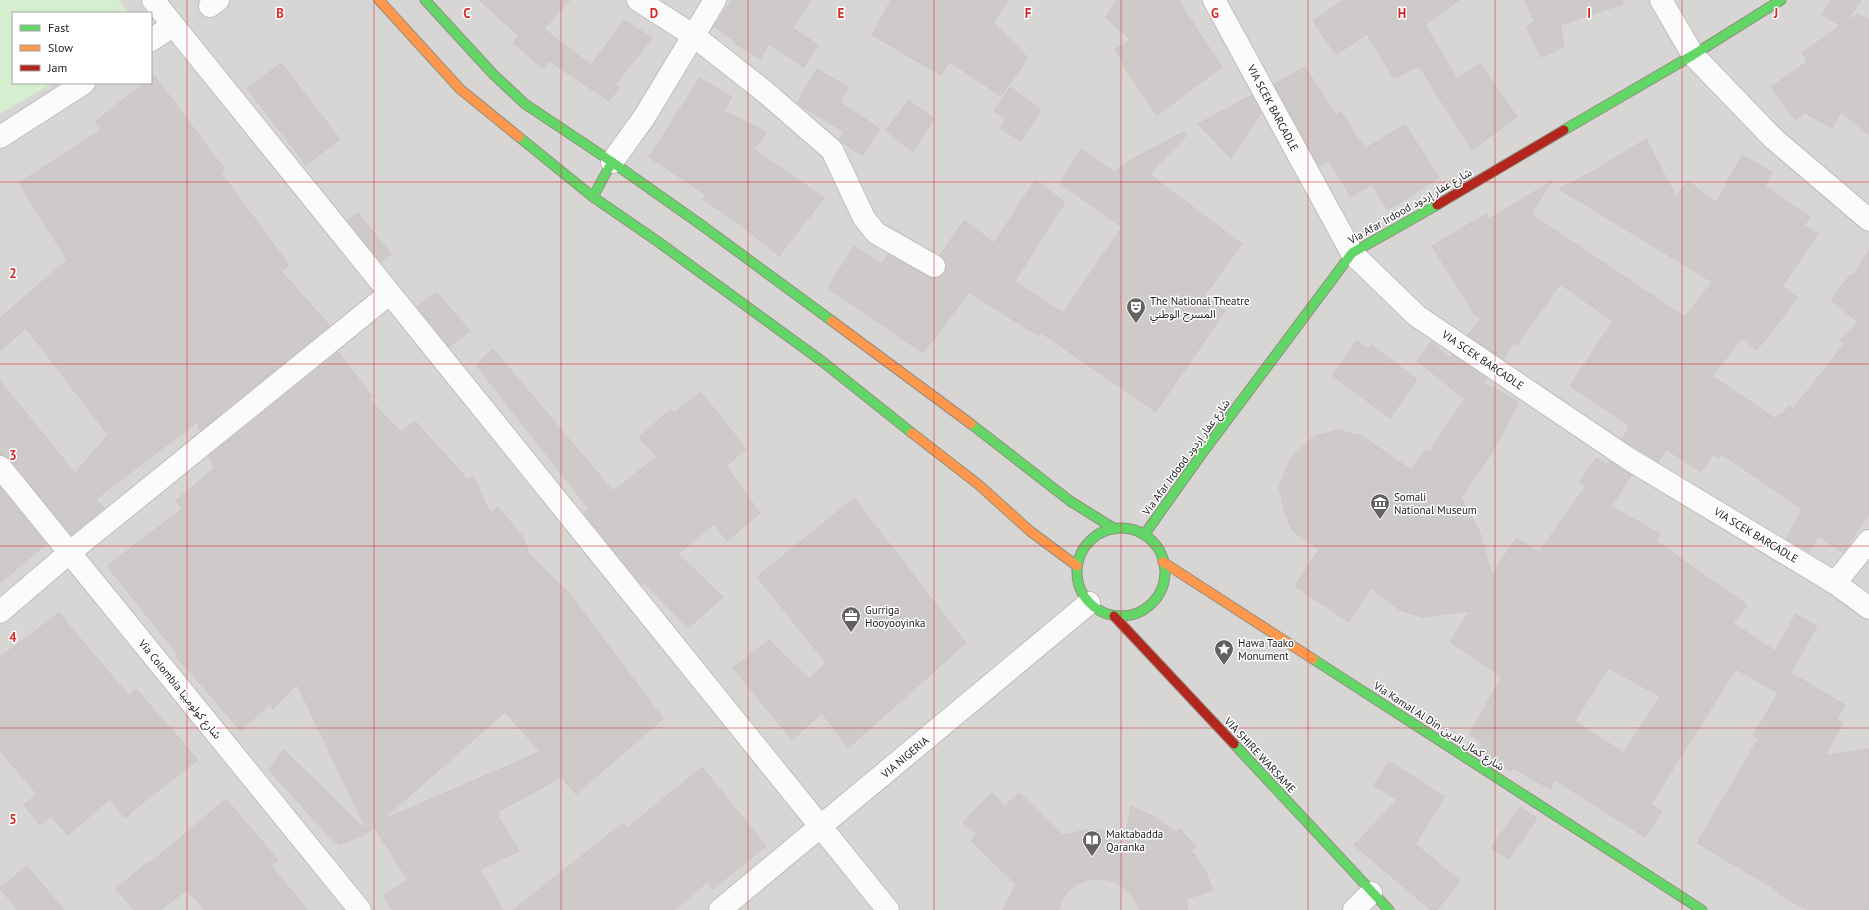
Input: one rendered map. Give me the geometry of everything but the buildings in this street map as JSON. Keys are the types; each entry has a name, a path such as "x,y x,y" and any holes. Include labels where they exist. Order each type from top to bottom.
{"main road":[{"path":"379,0 460,89 593,197 657,241 823,362 979,485 1030,531 1077,566"},
{"path":"425,0 494,74 525,104 612,162 706,229 978,429 1070,501 1115,529"},
{"name":"Via Afar Irdood شارع عفار إردود","path":"1144,535 1201,455 1352,253 1432,208 1693,55 1782,0"},
{"path":"593,197 612,162"},
{"path":"1115,529 1130,529 1144,535 1156,547 1163,562 1164,576 1161,590 1153,602 1142,611 1128,616 1114,616 1101,611 1089,603 1077,580 1077,566 1081,552 1090,541 1101,532 1115,529"},
{"name":"Via Kamal Al Din شارع كمال الدين","path":"1163,562 1702,910"},
{"name":"VIA SHIRE WARSAME","path":"1114,616 1389,910"}],"street":[{"path":"153,0 172,26 888,910"},
{"path":"638,0 694,36 764,91 832,150 864,218 876,232 934,266"},
{"path":"612,162 646,116 715,0"},
{"name":"VIA SCEK BARCADLE","path":"1214,0 1352,253 1417,316 1629,459 1835,583 1869,608"},
{"path":"1661,0 1693,55 1774,139 1869,220"},
{"path":"152,39 172,26"},
{"path":"0,137 82,84"},
{"path":"0,612 69,553 389,294"},
{"name":"Via Colombia شارع كولومبيا","path":"0,467 360,910"},
{"path":"1835,583 1869,541"},
{"name":"VIA NIGERIA","path":"720,910 1089,603"},
{"path":"1354,910 1371,892"}],"shaded area":[{"path":"0,0 1869,0 1869,910 0,910"}],"green space":[{"path":"0,0 118,0 128,12 12,12 12,84 51,84 0,114"}],"traffic: fast":[{"path":"425,0 493,74 525,104 612,162 700,224 832,321"},
{"path":"1564,130 1693,55 1781,0"},
{"path":"519,137 593,197 657,241 823,362 912,433"},
{"path":"593,197 612,162"},
{"path":"1144,535 1201,455 1352,253 1437,205"},
{"path":"971,424 1070,501 1115,529"},
{"path":"1121,528 1138,532 1152,541 1161,555 1165,572 1161,589 1152,603 1138,612 1121,616 1104,612 1090,603 1081,589 1077,572 1081,555 1090,541 1104,532 1121,528"},
{"path":"1313,659 1702,910"},
{"path":"1234,744 1389,910"}],"traffic: slow":[{"path":"379,0 460,89 519,137"},
{"path":"832,321 971,424"},
{"path":"912,433 979,485 1030,531 1077,566"},
{"path":"1163,562 1313,659"}],"traffic: jam":[{"path":"1437,205 1564,130"},
{"path":"1114,616 1234,744"}],"place":[{"name":"The National Theatre المسرح الوطني","path":"1136,324"},
{"name":"Somali National Museum","path":"1380,520"},
{"name":"Gurriga Hooyooyinka","path":"851,633"},
{"name":"Hawa Taako Monument","path":"1224,666"},
{"name":"Maktabadda Qaranka","path":"1092,857"}]}
